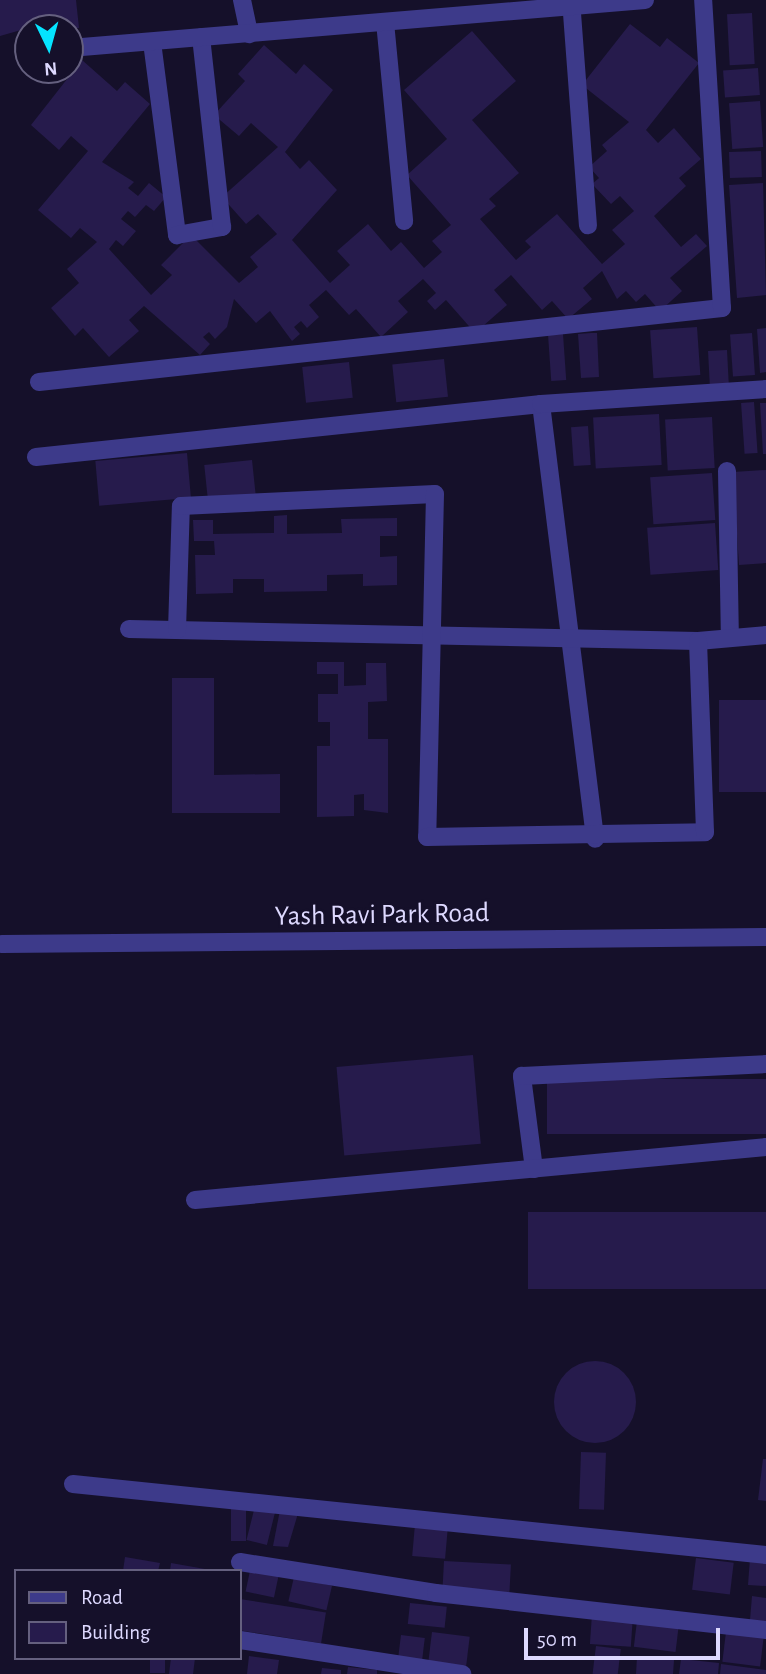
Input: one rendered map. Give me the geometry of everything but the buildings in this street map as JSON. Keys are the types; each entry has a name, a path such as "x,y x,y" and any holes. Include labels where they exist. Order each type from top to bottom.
{"street":[{"path":"242,0 249,34"},
{"path":"420,0 422,19"},
{"path":"84,47 422,19 475,7 645,0"},
{"path":"39,382 722,308 703,0"},
{"path":"571,3 588,225"},
{"path":"385,22 404,221"},
{"path":"152,41 177,235 222,227 201,37"},
{"path":"36,457 541,404 766,389"},
{"path":"541,404 595,839"},
{"path":"727,471 730,637"},
{"path":"177,630 181,506 435,494 427,837 595,839 705,832 698,641"},
{"path":"129,629 698,641 766,635"},
{"name":"Yash Ravi Park Road","path":"1,942 766,937"},
{"path":"534,1169 522,1076 766,1064"},
{"path":"195,1200 766,1147"},
{"path":"73,1483 766,1555"},
{"path":"240,1562 436,1593 766,1630"},
{"path":"242,1640 462,1674"}]}
